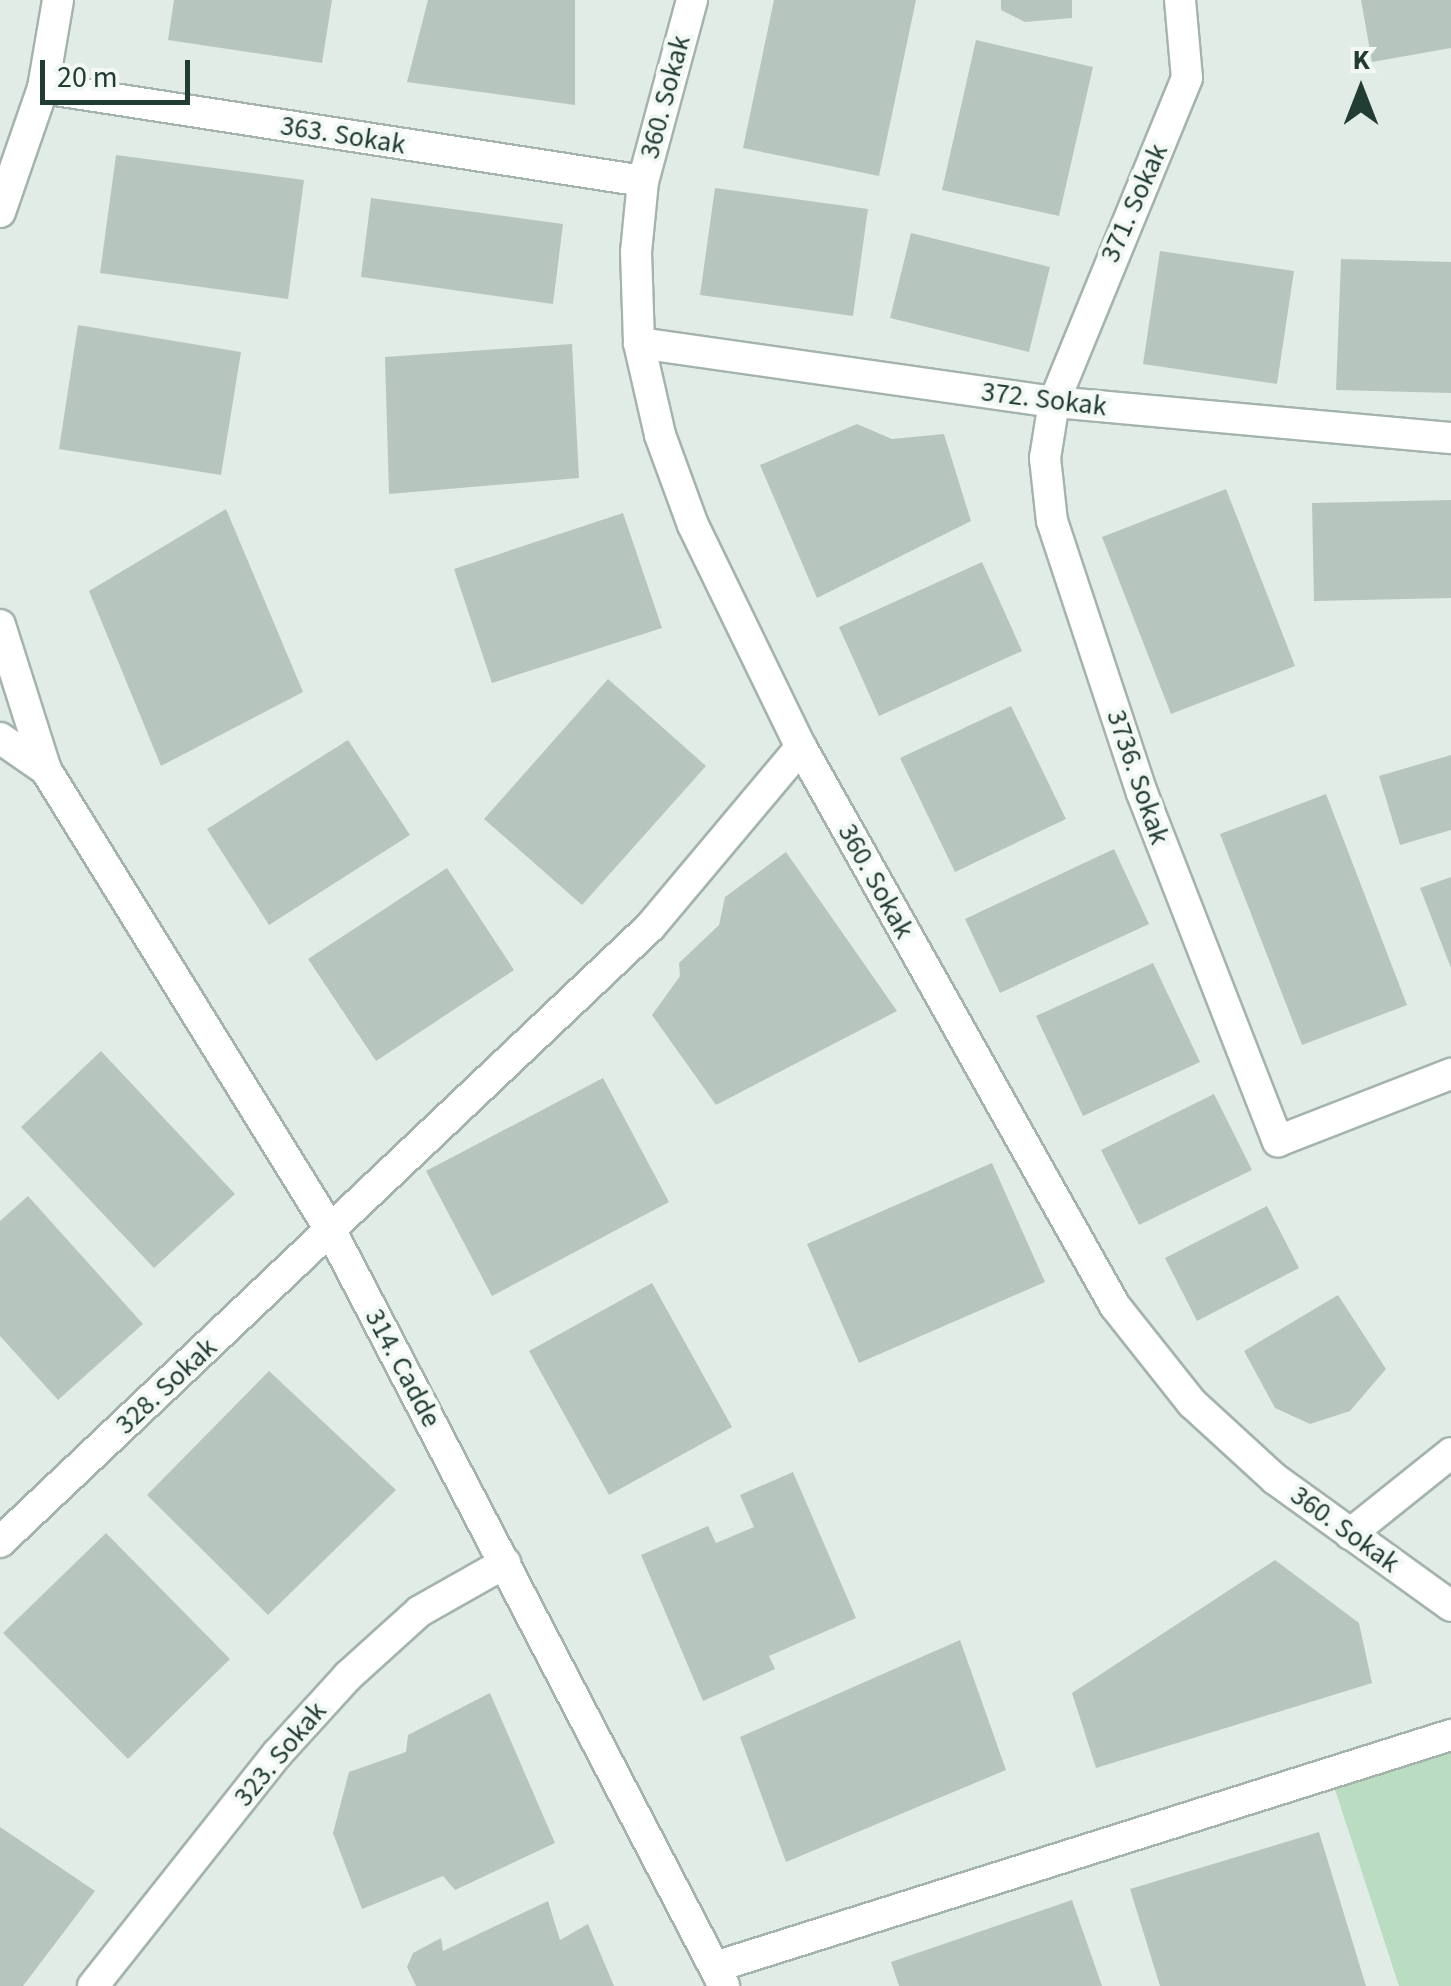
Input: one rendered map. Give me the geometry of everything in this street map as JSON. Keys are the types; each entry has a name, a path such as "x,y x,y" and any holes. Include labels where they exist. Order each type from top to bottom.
{"street":[{"path":"0,212 43,88 58,0"},
{"name":"360. Sokak","path":"692,0 643,181 636,252 639,343 660,435 693,525 801,747 1115,1306 1192,1402 1275,1479 1451,1606"},
{"name":"371. Sokak","path":"1054,402 1187,78 1180,0"},
{"name":"363. Sokak","path":"43,88 643,181"},
{"name":"372. Sokak","path":"639,343 1054,402 1451,438"},
{"name":"3736. Sokak","path":"1054,402 1045,458 1052,521 1142,793 1278,1141 1451,1074"},
{"path":"0,625 46,770"},
{"path":"0,738 46,770"},
{"name":"328. Sokak","path":"0,1542 650,927 801,747"},
{"name":"314. Cadde","path":"46,770 331,1231 720,1976"},
{"path":"1350,1534 1451,1453"},
{"name":"323. Sokak","path":"93,1986 277,1754 348,1676 420,1610 505,1562"},
{"path":"720,1976 1451,1736"}],"green space":[{"path":"1451,1735 1451,1986 1399,1986 1330,1774"}],"building":[{"path":"174,0 332,0 322,63 168,40"},
{"path":"428,0 575,0 575,105 407,82"},
{"path":"774,0 916,0 879,176 743,148"},
{"path":"1001,0 1072,0 1072,18 1025,22 1001,10"},
{"path":"1361,0 1451,0 1451,48 1372,62"},
{"path":"976,40 1093,67 1059,216 942,190"},
{"path":"116,155 304,180 288,299 100,273"},
{"path":"715,188 868,209 853,316 700,295"},
{"path":"371,198 563,224 553,304 361,277"},
{"path":"911,233 1050,267 1029,352 890,318"},
{"path":"1160,251 1294,271 1277,384 1143,364"},
{"path":"1341,259 1451,262 1451,393 1336,390"},
{"path":"78,325 241,352 221,475 59,449"},
{"path":"572,344 579,478 389,494 385,357"},
{"path":"857,424 892,439 944,434 971,521 817,598 760,465"},
{"path":"1226,489 1295,666 1171,714 1102,537"},
{"path":"1451,500 1451,598 1314,601 1312,503"},
{"path":"226,509 303,692 161,766 89,591"},
{"path":"623,513 662,628 492,683 454,569"},
{"path":"982,562 1022,651 879,716 839,627"},
{"path":"608,679 706,766 582,905 484,819"},
{"path":"1011,706 1066,819 955,872 900,758"},
{"path":"348,740 410,835 269,925 207,829"},
{"path":"1451,755 1451,830 1400,845 1379,776"},
{"path":"1326,794 1407,1005 1302,1045 1220,834"},
{"path":"1114,849 1149,924 1000,993 965,919"},
{"path":"786,852 897,1011 716,1105 652,1015 680,976 679,963 719,925 725,897"},
{"path":"447,868 514,970 376,1061 308,959"},
{"path":"1451,877 1451,968 1420,888"},
{"path":"1153,963 1200,1062 1083,1116 1036,1016"},
{"path":"101,1051 235,1194 154,1268 21,1127"},
{"path":"603,1078 669,1202 492,1296 426,1171"},
{"path":"1214,1094 1252,1170 1139,1225 1101,1150"},
{"path":"992,1163 1045,1282 859,1363 807,1244"},
{"path":"28,1196 143,1324 58,1400 0,1336 0,1221"},
{"path":"1267,1206 1299,1268 1197,1321 1165,1258"},
{"path":"652,1283 732,1427 609,1495 529,1351"},
{"path":"1338,1295 1386,1369 1350,1411 1310,1424 1275,1408 1244,1351"},
{"path":"269,1371 396,1490 268,1615 147,1495"},
{"path":"793,1472 856,1618 769,1656 775,1669 703,1701 641,1555 708,1526 716,1543 754,1527 740,1495"},
{"path":"106,1533 230,1659 128,1759 3,1633"},
{"path":"1275,1560 1359,1623 1372,1683 1096,1768 1072,1693"},
{"path":"960,1640 1006,1770 786,1862 740,1737"},
{"path":"490,1693 555,1843 455,1890 443,1876 362,1909 333,1833 349,1772 406,1752 408,1735"},
{"path":"0,1827 95,1891 23,1986 0,1986"},
{"path":"1319,1832 1366,1986 1160,1986 1130,1889"},
{"path":"1072,1900 1102,1986 899,1986 891,1962"},
{"path":"548,1901 560,1940 588,1924 614,1986 416,1986 407,1967 413,1953 441,1938 443,1951"}]}
